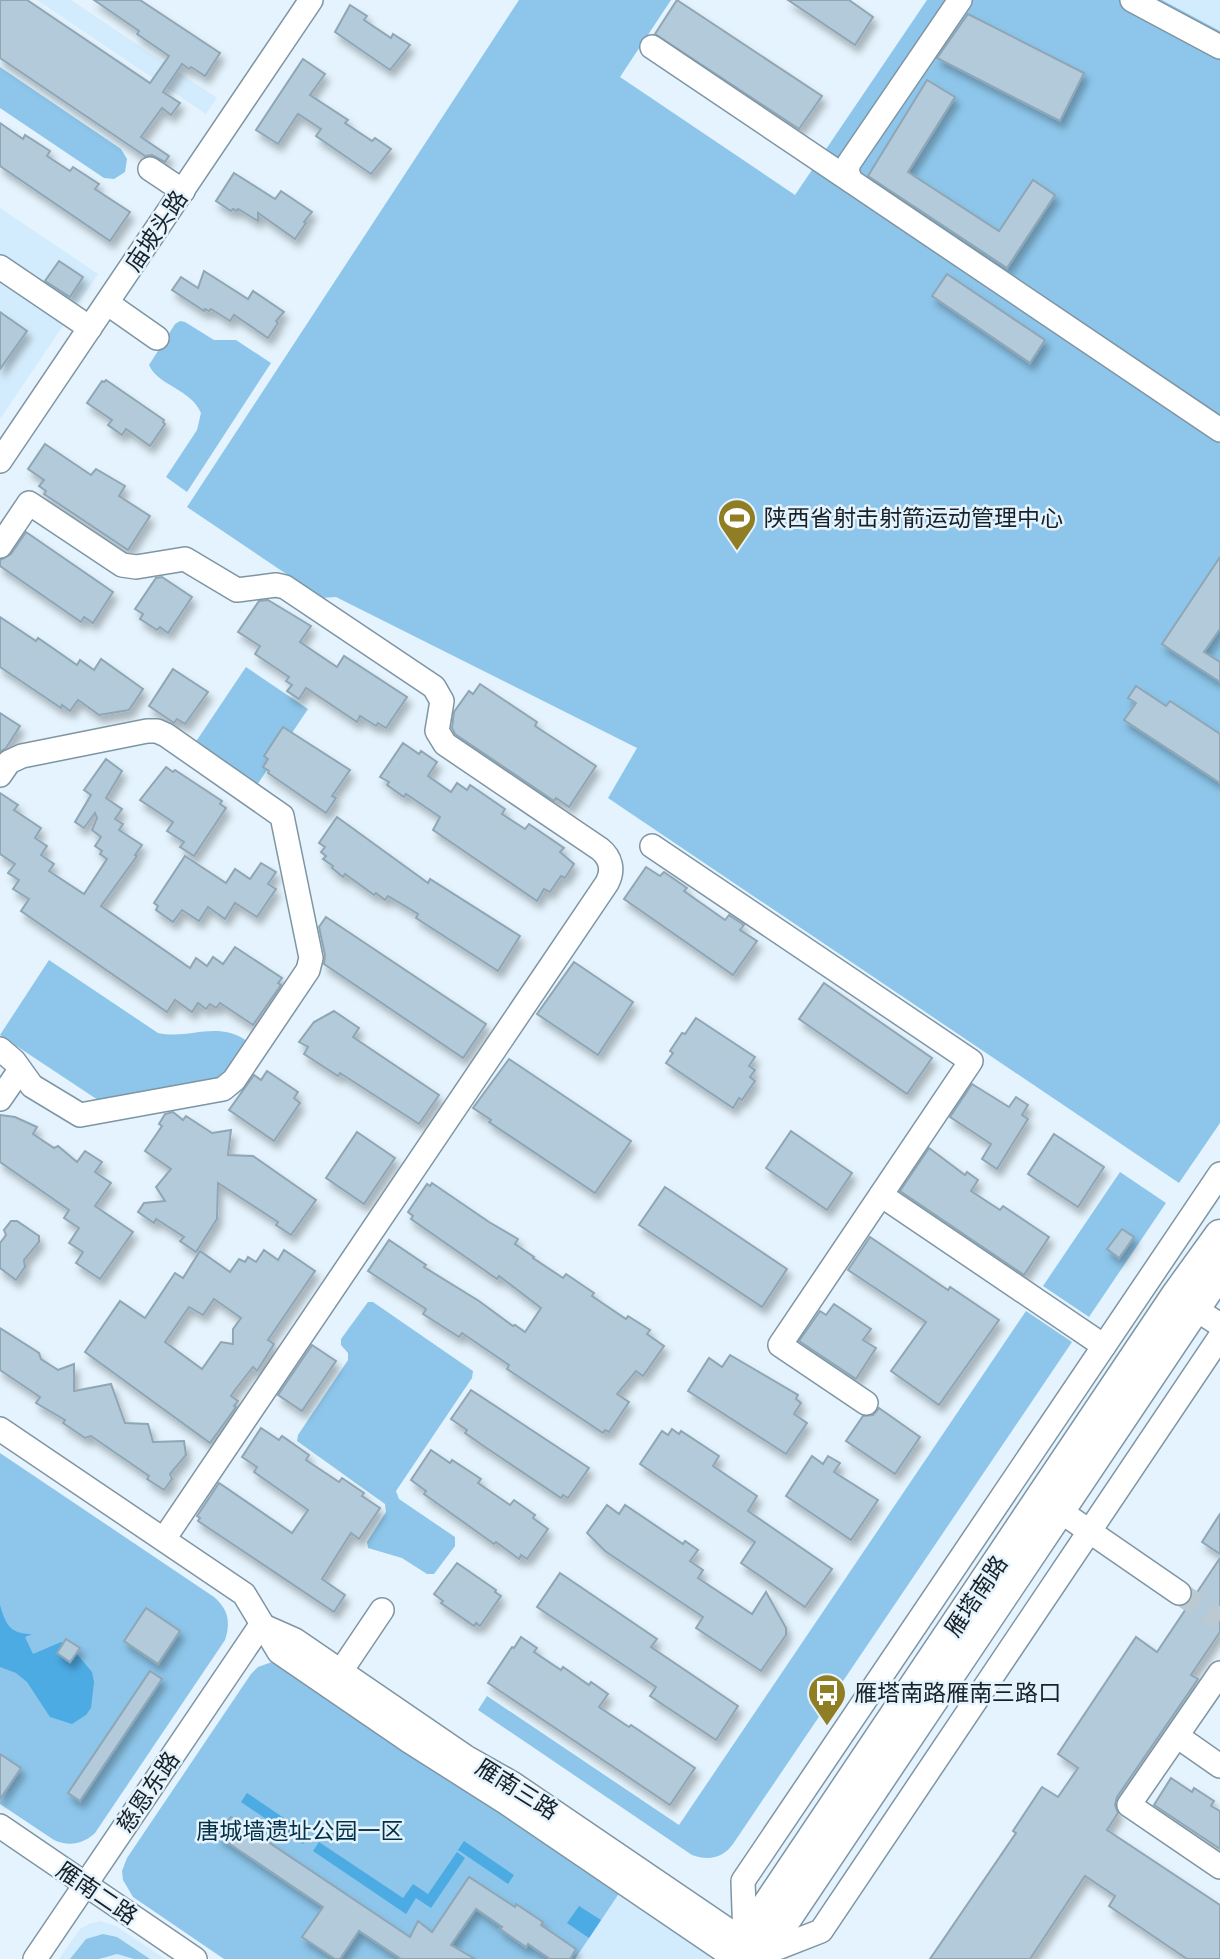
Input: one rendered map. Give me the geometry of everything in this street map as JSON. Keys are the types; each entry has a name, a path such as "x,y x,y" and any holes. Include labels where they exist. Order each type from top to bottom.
{"main road":[{"name":"雁塔南路","path":"751,1955 1060,1511 1185,1302 1220,1235"},
{"name":"雁塔南路","path":"751,1955 1185,1302 1220,1271"}],"street":[{"name":"庙坡头路","path":"0,461 311,0"},
{"path":"851,181 847,171 849,163 960,0"},
{"path":"1132,0 1220,47"},
{"path":"652,47 1220,430"},
{"path":"150,169 183,191"},
{"path":"0,267 90,328"},
{"path":"107,303 158,338"},
{"path":"0,546 29,503 122,565 136,567 185,559 237,590 276,585 285,587 434,687 442,701 437,731 445,744 600,849 611,864 607,883 164,1539"},
{"path":"0,775 9,762 22,756 147,732 166,735 282,816 311,958 308,970 234,1080 223,1089 84,1116 71,1111 33,1086 14,1060 0,1049"},
{"path":"652,846 971,1061 780,1345 866,1402"},
{"path":"0,1099 20,1070"},
{"path":"1220,1174 743,1881 751,1955 821,1931 1220,1337"},
{"path":"881,1195 1104,1346"},
{"path":"1185,1302 1220,1325"},
{"name":"雁南三路","path":"0,1429 244,1594 261,1625 284,1656 409,1741 751,1955"},
{"path":"1060,1511 1179,1593"},
{"path":"341,1671 382,1610"},
{"name":"雁南三路","path":"261,1625 295,1640 466,1757 512,1783 751,1955"},
{"name":"慈恩东路","path":"35,1959 261,1625"},
{"path":"1220,1673 1129,1805 1220,1867"},
{"path":"1177,1736 1220,1766"},
{"name":"雁南二路","path":"0,1826 195,1959"}],"shaded area":[{"path":"37,0 71,0 217,98 206,114"},
{"path":"1161,0 1220,0 1220,31"},
{"path":"0,208 98,274 0,419"},
{"path":"0,1605 10,1627 32,1634 25,1637 33,1654 61,1642 63,1643 57,1653 70,1662 76,1653 92,1672 94,1682 91,1708 86,1715 72,1724 50,1717 27,1682 16,1673 0,1667"},
{"path":"247,1793 309,1835 303,1844 241,1802"},
{"path":"464,1841 514,1875 508,1884 458,1850"},
{"path":"319,1842 403,1898 413,1884 428,1894 457,1852 465,1858 431,1908 416,1898 406,1914 313,1851"},
{"path":"620,1892 719,1959 575,1959"},
{"path":"579,1906 601,1920 589,1938 567,1923"},
{"path":"100,1921 116,1926 165,1959 59,1959 80,1929"}],"green space":[{"name":"陕西省射击射箭运动管理中心","path":"519,0 671,0 620,77 795,195 927,0 1162,0 1220,31 1220,1123 1179,1183 608,798 637,748 336,597 322,598 187,507"},
{"path":"0,67 121,149 127,159 125,172 114,179 104,178 0,108"},
{"path":"180,321 214,340 236,340 271,363 187,492 166,477 197,430 201,413 190,398 159,378 149,365 175,324"},
{"path":"246,667 308,709 257,785 195,743"},
{"path":"49,960 158,1033 214,1031 236,1035 247,1041 226,1071 215,1079 98,1100 0,1035"},
{"path":"1120,1172 1166,1203 1089,1317 1043,1286"},
{"path":"368,1302 373,1302 473,1371 472,1378 396,1491 399,1499 455,1537 455,1546 434,1574 427,1574 402,1558 368,1548 367,1542 386,1512 385,1504 297,1441 298,1435 348,1360 348,1353 341,1345 341,1339"},
{"path":"1026,1311 1072,1342 733,1844 725,1852 710,1858 692,1855 478,1710 487,1696 679,1825"},
{"path":"0,1453 214,1597 227,1616 225,1640 95,1833 76,1843 54,1840 0,1804"},
{"name":"唐城墙遗址公园一区","path":"277,1662 620,1892 575,1959 224,1959 133,1897 123,1880 122,1871 127,1858 251,1674 258,1667"},
{"path":"103,1934 117,1937 150,1959 134,1959 117,1954 99,1959 70,1959 86,1939"}],"building":[{"path":"0,0 27,0 150,83 169,56 94,0 140,0 220,53 205,76 182,64 163,92 180,103 171,115 162,108 141,137 169,156 165,162 152,155 145,156 0,58"},
{"path":"677,0 822,96 799,129 655,34"},
{"path":"788,0 849,0 873,17 855,45"},
{"path":"350,5 367,16 364,20 391,38 393,34 410,45 390,70 335,32"},
{"path":"968,14 1084,73 1060,121 937,58"},
{"path":"303,59 325,74 310,95 348,120 345,123 372,141 375,138 391,149 371,174 316,136 321,129 298,114 278,144 256,130"},
{"path":"927,80 955,97 908,172 999,231 1033,180 1055,195 1007,268 868,176"},
{"path":"0,123 23,139 25,135 50,151 47,156 70,171 73,167 99,184 95,189 130,212 110,241 0,166"},
{"path":"234,173 275,199 281,191 312,212 295,239 258,213 258,221 238,209 231,211 216,201"},
{"path":"59,261 83,277 70,297 45,281"},
{"path":"204,271 248,299 253,291 284,312 268,338 234,315 230,321 211,309 204,311 172,290 181,277 198,288"},
{"path":"947,274 1045,340 1030,363 932,296"},
{"path":"0,312 27,331 0,369"},
{"path":"106,380 164,420 165,424 150,446 126,429 122,435 108,425 112,420 87,403 102,381"},
{"path":"45,444 91,475 96,469 125,486 119,496 150,516 128,550 44,494 46,491 39,486 44,480 28,469"},
{"path":"26,532 113,592 93,623 84,617 81,622 0,566 0,560 11,554"},
{"path":"1220,557 1220,629 1204,652 1220,662 1220,682 1162,644"},
{"path":"162,577 192,597 168,633 160,627 157,630 140,619 143,614 135,609 156,578"},
{"path":"268,600 311,626 300,642 337,667 344,656 407,697 386,728 378,723 376,726 360,716 357,722 306,688 299,699 287,691 292,685 286,681 289,677 255,654 260,646 238,632 259,601"},
{"path":"0,617 36,641 38,638 77,665 80,660 94,670 101,659 143,689 129,710 99,715 78,700 70,711 62,705 61,708 0,667"},
{"path":"173,669 208,692 185,724 177,719 174,723 149,706"},
{"path":"480,684 537,722 535,726 596,766 569,807 556,798 554,801 455,734 452,728 454,712 469,691 473,694"},
{"path":"1136,686 1166,706 1170,701 1220,734 1220,783 1124,720 1136,703 1128,698"},
{"path":"0,713 20,726 6,748 0,752"},
{"path":"283,727 350,770 332,796 336,798 326,813 263,767 268,759 264,756"},
{"path":"403,743 437,762 428,776 451,792 457,783 467,790 470,785 505,809 502,814 525,829 529,824 564,848 560,852 574,864 565,878 561,876 550,892 544,889 537,901 433,830 440,817 406,794 404,797 380,777"},
{"path":"106,759 122,771 106,798 122,809 115,819 123,824 119,830 142,845 101,906 190,968 196,958 207,966 213,957 223,964 235,947 282,978 278,983 281,985 253,1025 220,1003 216,1008 210,1004 206,1009 198,1003 192,1012 175,1000 167,1012 21,911 29,899 13,889 19,880 8,873 15,864 0,854 0,793 18,805 14,810 41,828 35,838 47,846 41,855 54,864 49,871 84,894 107,859 95,846 101,837 92,830 97,818 95,813 84,828 75,822 91,795 84,790"},
{"path":"166,767 173,772 175,770 222,801 220,804 226,808 194,856 180,847 184,842 167,831 173,822 140,800"},
{"path":"337,817 428,883 430,879 520,936 498,971 416,918 418,914 388,896 385,900 376,893 374,895 332,868 333,866 323,859 326,856 321,852 325,847 319,843"},
{"path":"185,856 226,883 235,869 250,879 261,863 276,872 268,884 276,889 257,917 235,903 225,919 208,907 199,921 182,910 173,922 156,910 158,906 154,903"},
{"path":"646,867 660,876 664,872 687,888 684,891 725,920 729,915 744,925 740,930 757,941 733,975 624,899"},
{"path":"326,917 486,1024 463,1058 324,964 325,955 319,927"},
{"path":"574,962 633,1002 598,1055 537,1014"},
{"path":"824,983 932,1058 907,1094 799,1019"},
{"path":"334,1011 359,1028 353,1037 439,1095 419,1124 340,1073 338,1076 304,1054 308,1047 299,1042 314,1022"},
{"path":"696,1018 755,1057 749,1066 755,1070 750,1077 755,1081 733,1108 666,1063 673,1053 670,1051 682,1033 685,1034"},
{"path":"509,1059 631,1141 595,1193 489,1122 491,1120 473,1108"},
{"path":"267,1071 298,1092 294,1098 300,1103 274,1141 229,1110 254,1075 261,1080"},
{"path":"972,1084 1009,1107 1016,1097 1028,1105 1022,1115 1028,1119 997,1169 982,1159 991,1144 950,1117"},
{"path":"173,1112 183,1120 186,1116 212,1133 231,1130 228,1155 253,1156 316,1200 291,1235 276,1225 278,1222 218,1183 217,1219 196,1252 180,1241 184,1237 156,1219 154,1223 138,1212 144,1203 165,1201 156,1187 171,1169 145,1151 162,1126 159,1124 165,1114"},
{"path":"0,1115 15,1117 37,1127 33,1134 54,1148 58,1146 77,1162 85,1151 102,1162 95,1172 111,1183 95,1206 133,1232 100,1279 76,1263 83,1252 69,1243 79,1228 64,1218 69,1210 0,1162"},
{"path":"791,1131 852,1173 827,1210 766,1168"},
{"path":"357,1132 395,1158 364,1204 326,1178"},
{"path":"1054,1134 1104,1167 1078,1207 1028,1174"},
{"path":"929,1148 965,1175 967,1172 978,1180 971,1191 1000,1210 1003,1206 1049,1237 1024,1275 900,1191"},
{"path":"432,1183 518,1239 515,1244 533,1258 563,1278 566,1274 626,1319 628,1316 650,1330 647,1334 664,1346 643,1376 636,1371 617,1394 629,1402 609,1432 605,1430 603,1433 507,1369 509,1365 462,1333 459,1337 423,1314 426,1309 368,1271 389,1240 426,1265 424,1267 525,1332 541,1308 499,1276 497,1279 411,1219 413,1216 408,1212 427,1184 430,1186"},
{"path":"665,1187 787,1269 762,1307 639,1225"},
{"path":"11,1221 17,1221 39,1236 39,1242 24,1260 25,1267 16,1280 0,1268 0,1243 6,1235 4,1230"},
{"path":"1122,1229 1134,1237 1119,1258 1107,1249"},
{"path":"870,1237 948,1290 950,1287 999,1320 939,1405 891,1371 926,1322 848,1270"},
{"path":"264,1250 278,1260 284,1250 315,1271 268,1340 274,1344 257,1371 253,1367 231,1396 238,1401 234,1406 236,1407 210,1443 85,1352 120,1301 145,1318 175,1273 183,1278 200,1251 230,1272 239,1259 245,1262 248,1257 256,1262","holes":["214,1299 241,1318 233,1329 233,1344 221,1342 202,1369 165,1342 189,1307 203,1315"]},
{"path":"834,1304 871,1329 863,1340 876,1348 856,1379 799,1341 820,1311 826,1315"},
{"path":"0,1328 39,1353 41,1359 58,1370 74,1364 74,1391 111,1384 125,1423 148,1424 153,1442 184,1441 186,1455 170,1474 172,1479 164,1490 147,1479 149,1476 91,1436 85,1438 63,1423 65,1420 36,1403 40,1397 0,1370"},
{"path":"312,1345 336,1361 302,1411 278,1395"},
{"path":"730,1355 798,1395 796,1399 801,1403 794,1414 807,1423 786,1454 688,1391 709,1358 722,1367"},
{"path":"471,1390 589,1468 568,1498 563,1495 561,1498 485,1447 451,1419"},
{"path":"879,1408 920,1437 895,1474 846,1441 863,1416 873,1415"},
{"path":"261,1428 279,1440 282,1436 309,1455 306,1460 339,1482 342,1478 380,1508 359,1539 351,1533 322,1579 345,1595 334,1612 198,1521 200,1518 197,1516 219,1483 292,1533 308,1510 254,1472 257,1467 242,1457"},
{"path":"672,1429 679,1434 681,1431 719,1456 713,1466 757,1496 748,1511 832,1569 805,1607 741,1563 755,1542 640,1464 662,1431 668,1435"},
{"path":"431,1450 481,1479 478,1483 510,1505 514,1500 535,1515 533,1518 548,1529 527,1559 521,1555 519,1559 496,1542 494,1544 424,1494 426,1491 411,1480"},
{"path":"812,1456 823,1464 828,1456 840,1463 834,1472 878,1500 851,1540 786,1496"},
{"path":"607,1505 619,1514 625,1505 683,1544 685,1541 698,1550 690,1561 703,1570 698,1578 752,1614 766,1592 786,1628 786,1635 761,1671 696,1628 703,1617 605,1551 587,1533"},
{"path":"1220,1514 1220,1554 1202,1542"},
{"path":"1220,1558 1220,1632 1191,1675 1198,1679 1117,1797 1115,1805 1118,1813 1107,1830 1220,1905 1220,1959 1187,1959 1109,1906 1115,1896 1085,1876 1030,1959 930,1959 1016,1833 1013,1831 1042,1787 1058,1797 1078,1768 1058,1754 1136,1637 1157,1652"},
{"path":"457,1563 501,1596 480,1626 476,1623 474,1626 441,1603 443,1601 434,1594"},
{"path":"560,1573 657,1639 651,1647 738,1706 716,1740 650,1696 656,1687 537,1607"},
{"path":"146,1608 180,1631 158,1664 124,1641"},
{"path":"521,1637 537,1648 534,1652 561,1670 563,1667 608,1694 599,1707 695,1768 670,1805 488,1683"},
{"path":"66,1639 80,1648 70,1662 57,1653"},
{"path":"150,1671 162,1679 80,1801 68,1793"},
{"path":"0,1754 21,1768 0,1799"},
{"path":"1171,1778 1192,1792 1194,1788 1214,1801 1211,1806 1220,1811 1220,1849 1154,1805"},
{"path":"231,1817 410,1937 418,1921 432,1932 469,1877 543,1922 541,1925 576,1949 570,1959 550,1959 528,1944 526,1947 476,1909 451,1945 475,1959 401,1959 359,1931 340,1959 335,1959 302,1937 323,1907 218,1836"}],"tunnel":[{"path":"1179,1593 1220,1620"}],"place":[{"name":"陕西省射击射箭运动管理中心","path":"737,552"},
{"name":"雁塔南路雁南三路口","path":"827,1727"}]}
